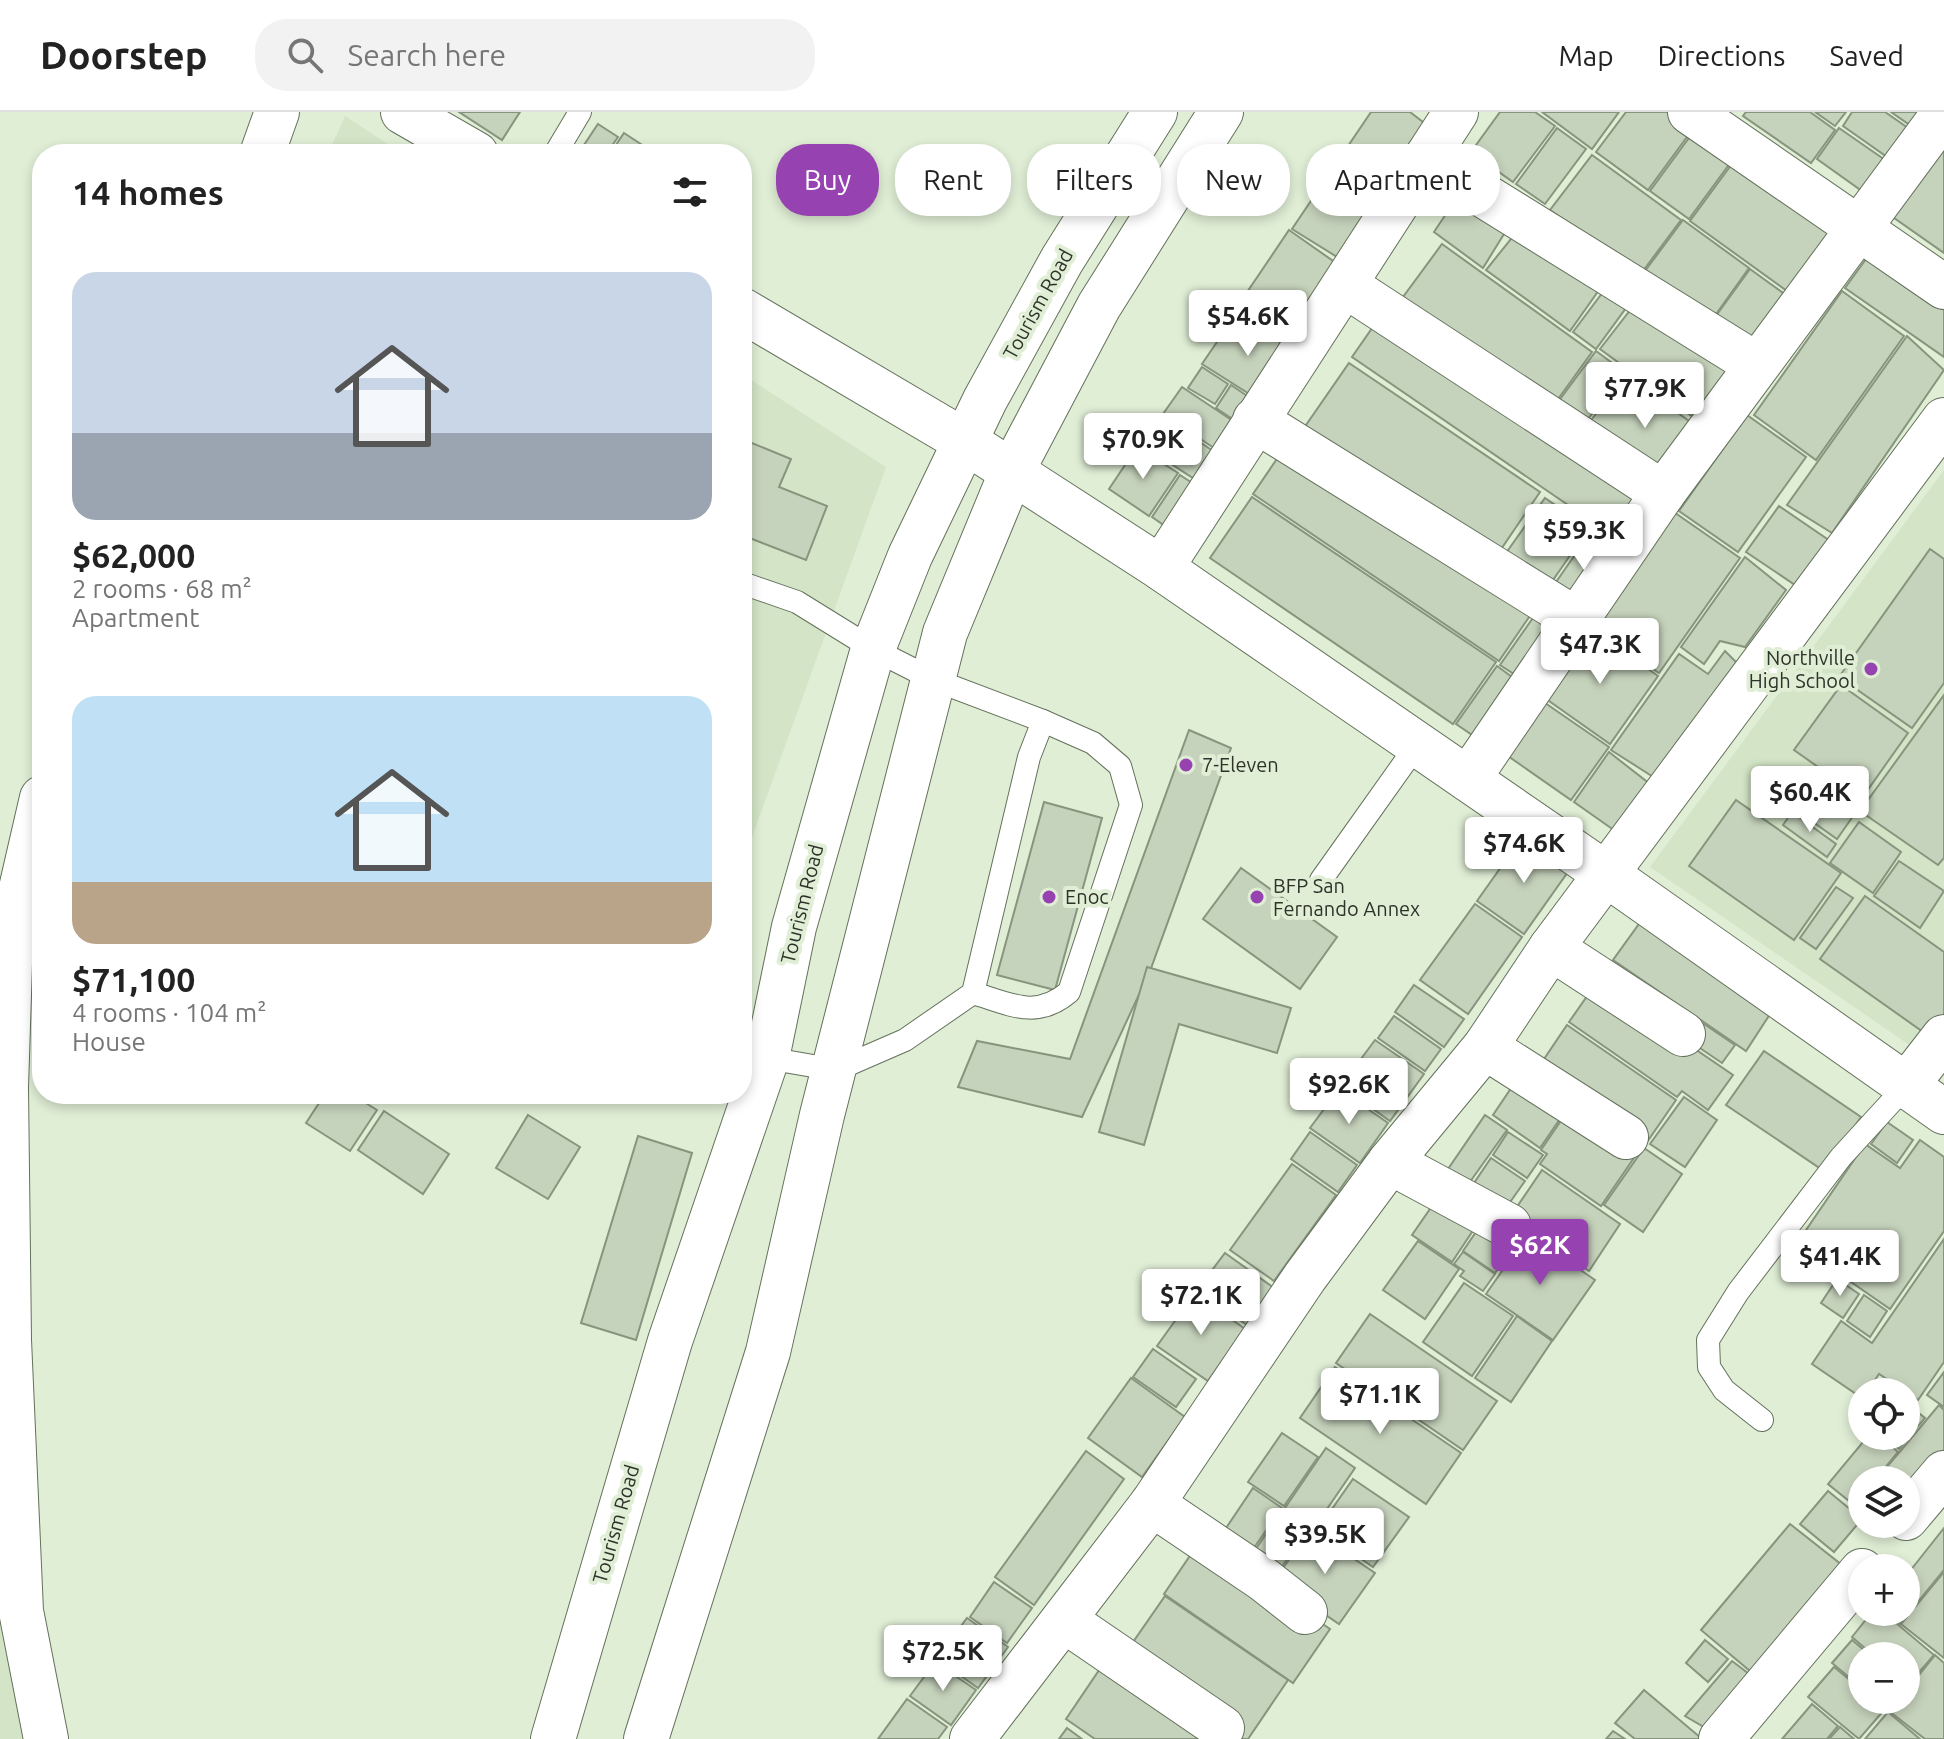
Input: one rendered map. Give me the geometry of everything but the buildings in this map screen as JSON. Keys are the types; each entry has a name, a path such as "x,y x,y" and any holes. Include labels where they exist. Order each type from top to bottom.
{"street":[{"path":"266,144 277,112"},
{"path":"403,112 459,144"},
{"name":"Tourism Road","path":"752,1102 767,1058 794,927 873,649 910,556 1062,260 1155,112"},
{"path":"646,1739 768,1352 822,1115 836,1070 945,633 1012,471 1099,306 1221,112"},
{"path":"1435,144 1456,112"},
{"path":"1468,779 1663,493 1944,113"},
{"path":"1707,117 1944,287"},
{"path":"1500,206 1757,365"},
{"path":"1161,568 1389,216"},
{"path":"1345,285 1663,493"},
{"path":"752,316 966,442 1161,568 1606,874 1944,1112"},
{"path":"1255,420 1575,619"},
{"path":"972,1739 1152,1504 1305,1277 1390,1162 1485,1047 1551,948 1944,420"},
{"path":"32,835 6,932 3,1086 9,1340 21,1611 46,1739"},
{"path":"1551,948 1683,1034"},
{"path":"1905,1087 1944,1037"},
{"path":"1485,1047 1626,1137"},
{"name":"Tourism Road","path":"553,1739 670,1341 751,1104"},
{"path":"1390,1162 1509,1226"},
{"path":"1920,1501 1944,1473"},
{"path":"1152,1504 1305,1612"},
{"path":"1876,1554 1889,1538"},
{"path":"1721,1739 1848,1587"},
{"path":"1064,1620 1222,1728"}],"lane":[{"path":"561,144 580,112"},
{"path":"752,586 797,602 873,649 932,679 1093,743 1120,766 1131,805 1069,992 1053,1006 1029,1010 973,993"},
{"path":"767,1058 836,1070 905,1040 973,993 1029,757 1043,721"},
{"path":"1321,880 1417,745"},
{"path":"1762,1420 1724,1390 1709,1367 1708,1340 1738,1292 1841,1157 1905,1087"}],"shaded area":[{"path":"345,116 388,144 332,144"},
{"path":"752,380 886,467 752,837"},
{"name":"Northville High School","path":"1944,470 1944,1055 1937,1064 1650,867"},
{"path":"0,1362 30,1739 0,1739"}],"place":[{"name":"Northville High School","path":"1871,669"},
{"name":"7-Eleven","path":"1186,765"},
{"name":"Enoc","path":"1049,897"},
{"name":"BFP San Fernando Annex","path":"1257,897"}]}
